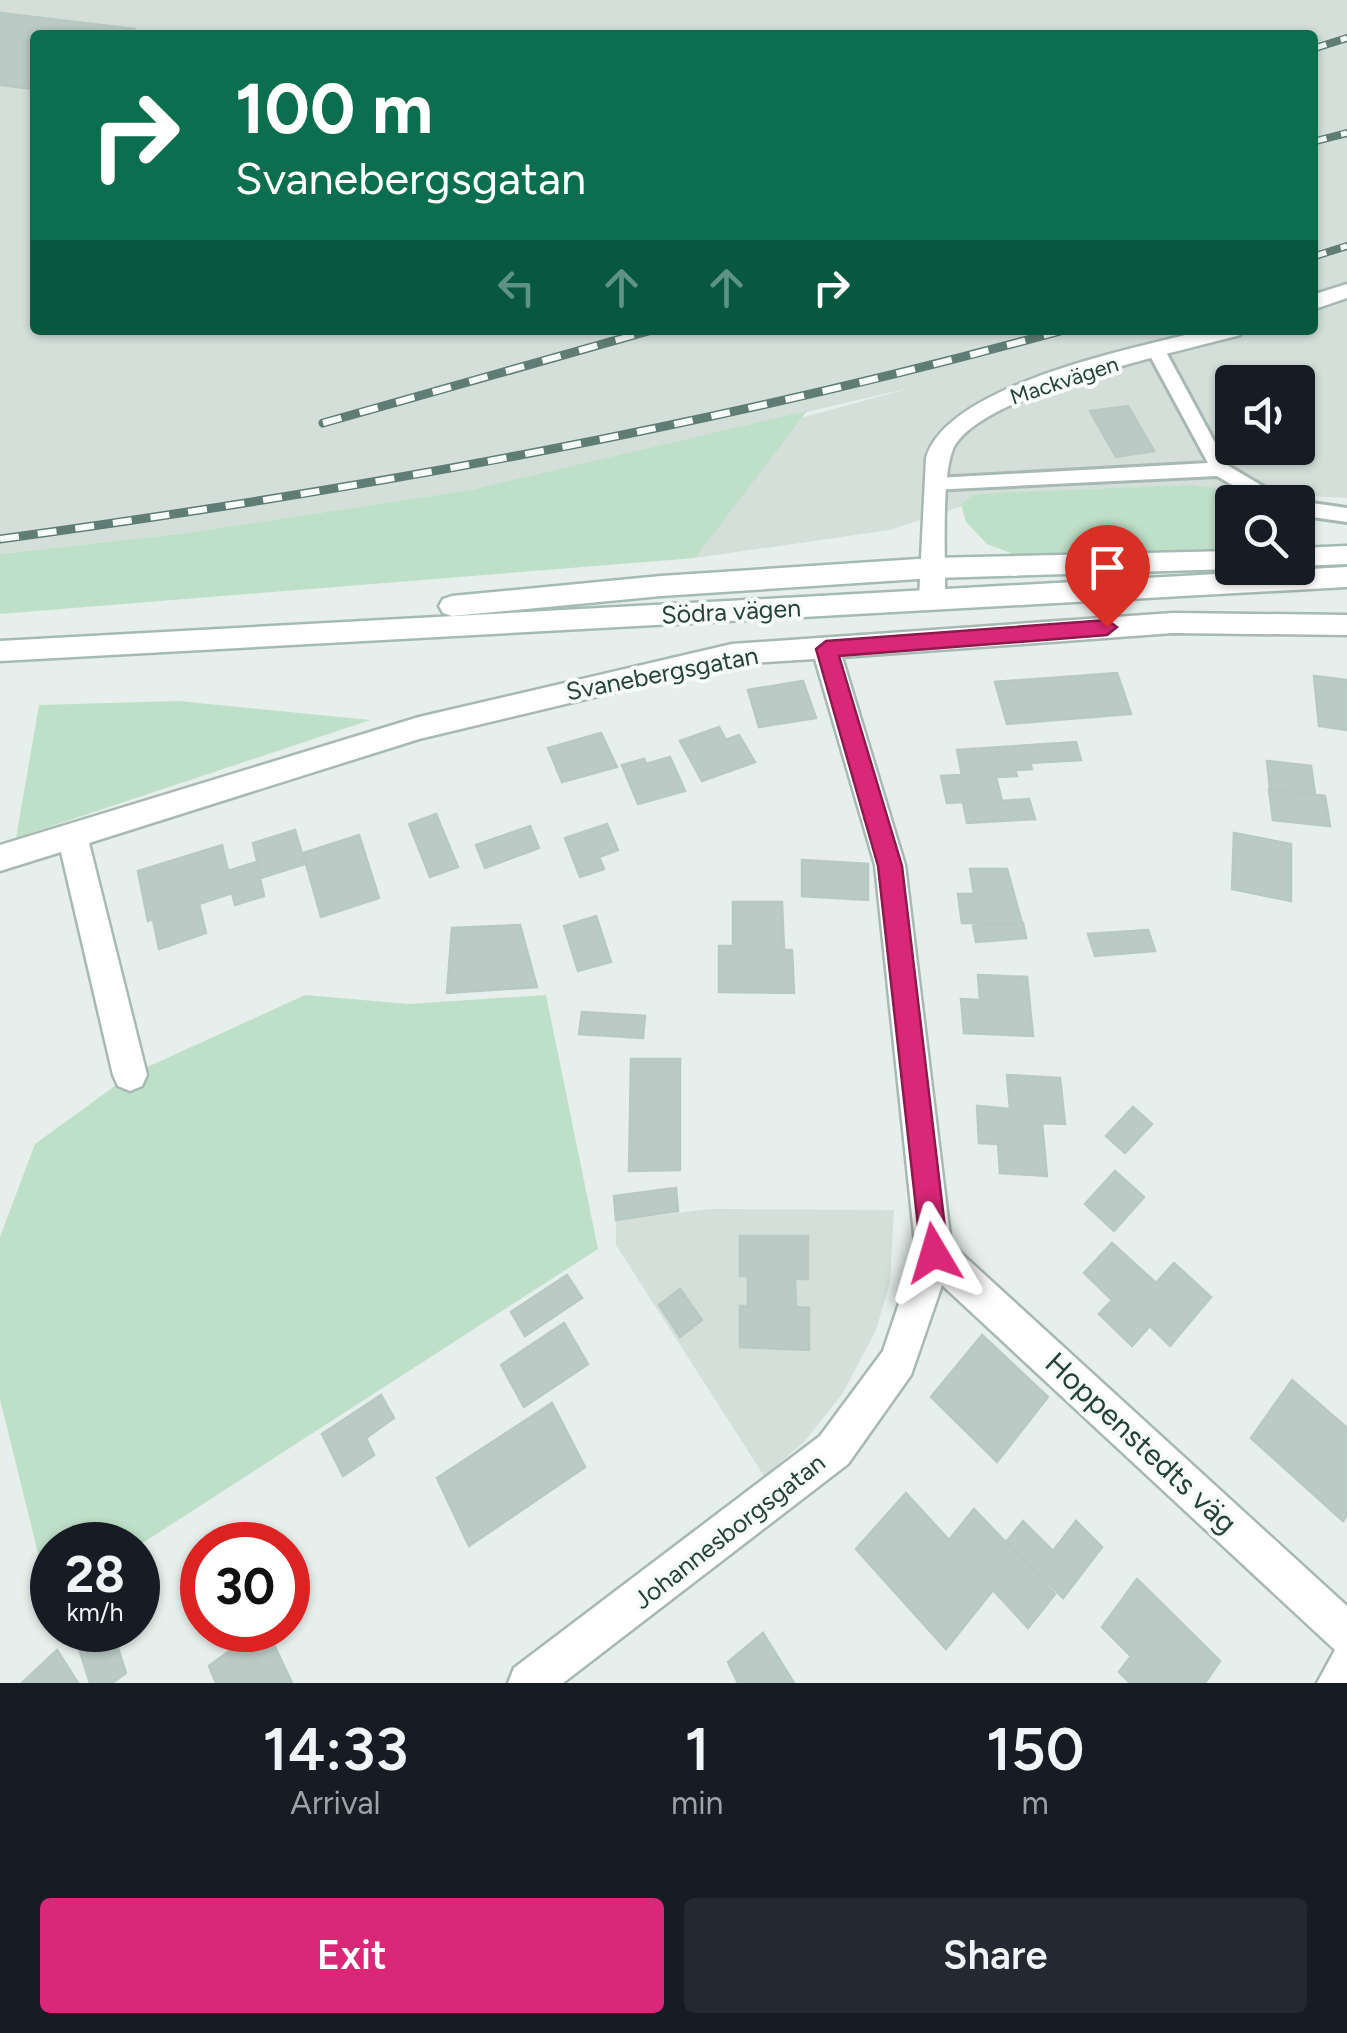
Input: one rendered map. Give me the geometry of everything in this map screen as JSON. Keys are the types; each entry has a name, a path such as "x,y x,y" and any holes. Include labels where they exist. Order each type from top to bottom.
{"street":[{"path":"1318,301 1347,292"},
{"name":"Mackvägen","path":"932,599 942,444 968,416 1017,392 1215,335"},
{"path":"1315,556 1347,555"},
{"name":"Södra vägen","path":"116,642 662,586 934,568 1215,560"},
{"name":"Södra vägen","path":"0,650 1347,577"},
{"name":"Svanebergsgatan","path":"0,858 419,728 732,654 1173,623 1347,624"},
{"name":"Johannesborgsgatan","path":"529,1683 835,1448 898,1362 934,1253 890,866 826,649"},
{"path":"72,836 130,1076"},
{"name":"Hoppenstedts väg","path":"934,1253 1347,1634"},
{"path":"1338,1683 1347,1666"}],"lane":[{"path":"1157,352 1220,469 1246,485"},
{"path":"937,485 1220,469"},
{"path":"1315,511 1347,516"}],"shaded area":[{"path":"0,0 1347,0 1347,498 1315,496 1315,485 1215,485 1215,491 972,503 890,530 695,558 676,452 914,387 470,490 186,533 0,554"},
{"path":"709,1209 894,1210 890,1282 876,1330 843,1393 804,1442 764,1476 616,1245 616,1221"}],"green space":[{"path":"807,411 695,558 0,614 0,554 186,533 470,490"},
{"path":"1188,485 1215,488 1215,551 1024,558 987,544 966,522 961,504 973,495"},
{"path":"179,701 370,720 16,838 39,705"},
{"path":"305,995 409,1004 546,995 598,1249 160,1532 160,1522 30,1522 0,1399 0,1237 35,1144 130,1075"}],"building":[{"path":"0,13 134,29 30,30 30,88 0,85"},
{"path":"1128,406 1154,451 1116,457 1090,411"},
{"path":"1117,673 1131,714 1007,724 995,682"},
{"path":"1314,676 1347,680 1347,730 1319,726"},
{"path":"803,681 816,718 759,727 748,690"},
{"path":"719,727 726,740 739,735 755,762 702,781 680,741"},
{"path":"601,733 617,767 562,782 548,748"},
{"path":"1076,742 1081,760 1030,763 1032,769 1015,770 1017,776 996,777 1002,801 1029,799 1035,819 967,823 963,802 947,803 941,776 962,775 957,750"},
{"path":"670,757 685,791 638,804 622,765"},
{"path":"1267,761 1311,766 1315,794 1270,789"},
{"path":"1269,790 1325,796 1330,826 1273,820"},
{"path":"436,814 458,867 430,877 409,824"},
{"path":"607,824 618,850 599,857 604,869 580,877 565,838"},
{"path":"530,826 539,848 485,868 476,845"},
{"path":"295,830 305,864 261,878 253,843"},
{"path":"1234,833 1291,844 1291,901 1232,889"},
{"path":"359,835 379,898 321,917 303,853"},
{"path":"222,845 228,871 256,862 264,896 235,905 232,893 199,904 206,933 159,949 153,919 148,921 138,871"},
{"path":"802,860 868,864 868,900 802,896"},
{"path":"970,869 1007,869 1022,923 962,923 958,894 974,894"},
{"path":"733,902 782,902 784,950 792,950 794,993 719,992 719,946 733,946"},
{"path":"596,916 611,962 578,971 564,926"},
{"path":"1023,923 1026,938 976,942 973,926"},
{"path":"520,925 537,987 447,993 452,928"},
{"path":"1148,930 1155,951 1095,956 1088,934"},
{"path":"978,975 1027,977 1033,1036 964,1033 961,999 980,1000"},
{"path":"582,1012 645,1016 643,1038 579,1034"},
{"path":"631,1059 680,1059 680,1170 629,1171"},
{"path":"1007,1075 1060,1078 1065,1124 1042,1123 1047,1176 1000,1173 998,1144 979,1143 977,1106 1010,1109"},
{"path":"1133,1107 1152,1124 1125,1153 1106,1136"},
{"path":"1115,1171 1144,1197 1114,1231 1085,1204"},
{"path":"676,1188 678,1211 616,1220 614,1196"},
{"path":"740,1236 808,1236 808,1279 795,1279 796,1307 809,1308 809,1350 740,1347 740,1306 748,1306 748,1276 740,1276"},
{"path":"1112,1243 1156,1283 1174,1263 1211,1297 1170,1346 1150,1326 1132,1346 1099,1314 1112,1300 1084,1273"},
{"path":"567,1275 582,1298 525,1336 511,1312"},
{"path":"680,1289 702,1320 680,1337 659,1305"},
{"path":"564,1323 588,1364 524,1407 501,1365"},
{"path":"982,1335 1048,1397 997,1462 931,1397"},
{"path":"1292,1380 1347,1428 1347,1515 1343,1521 1251,1438"},
{"path":"381,1395 394,1418 366,1438 374,1455 343,1476 322,1434"},
{"path":"552,1403 585,1467 469,1546 437,1478"},
{"path":"906,1493 949,1540 974,1509 1055,1594 1028,1628 993,1590 946,1649 856,1549"},
{"path":"1023,1521 1053,1551 1076,1521 1102,1547 1063,1598 1007,1541"},
{"path":"1137,1579 1220,1661 1205,1683 1130,1683 1119,1672 1131,1656 1102,1627"},
{"path":"763,1633 794,1683 738,1683 728,1662"},
{"path":"58,1652 78,1683 22,1683"},
{"path":"80,1652 119,1652 126,1673 112,1683 90,1683"},
{"path":"228,1652 277,1652 292,1683 216,1683 209,1666"}],"railway":[{"path":"1318,47 1347,38"},
{"path":"1318,140 1347,133"},
{"path":"1318,255 1347,246"},
{"path":"323,423 634,335"},
{"path":"0,539 269,499 536,452 801,396 1045,335"}],"route":[{"path":"934,1253 890,866 826,649 1107,627"}]}
